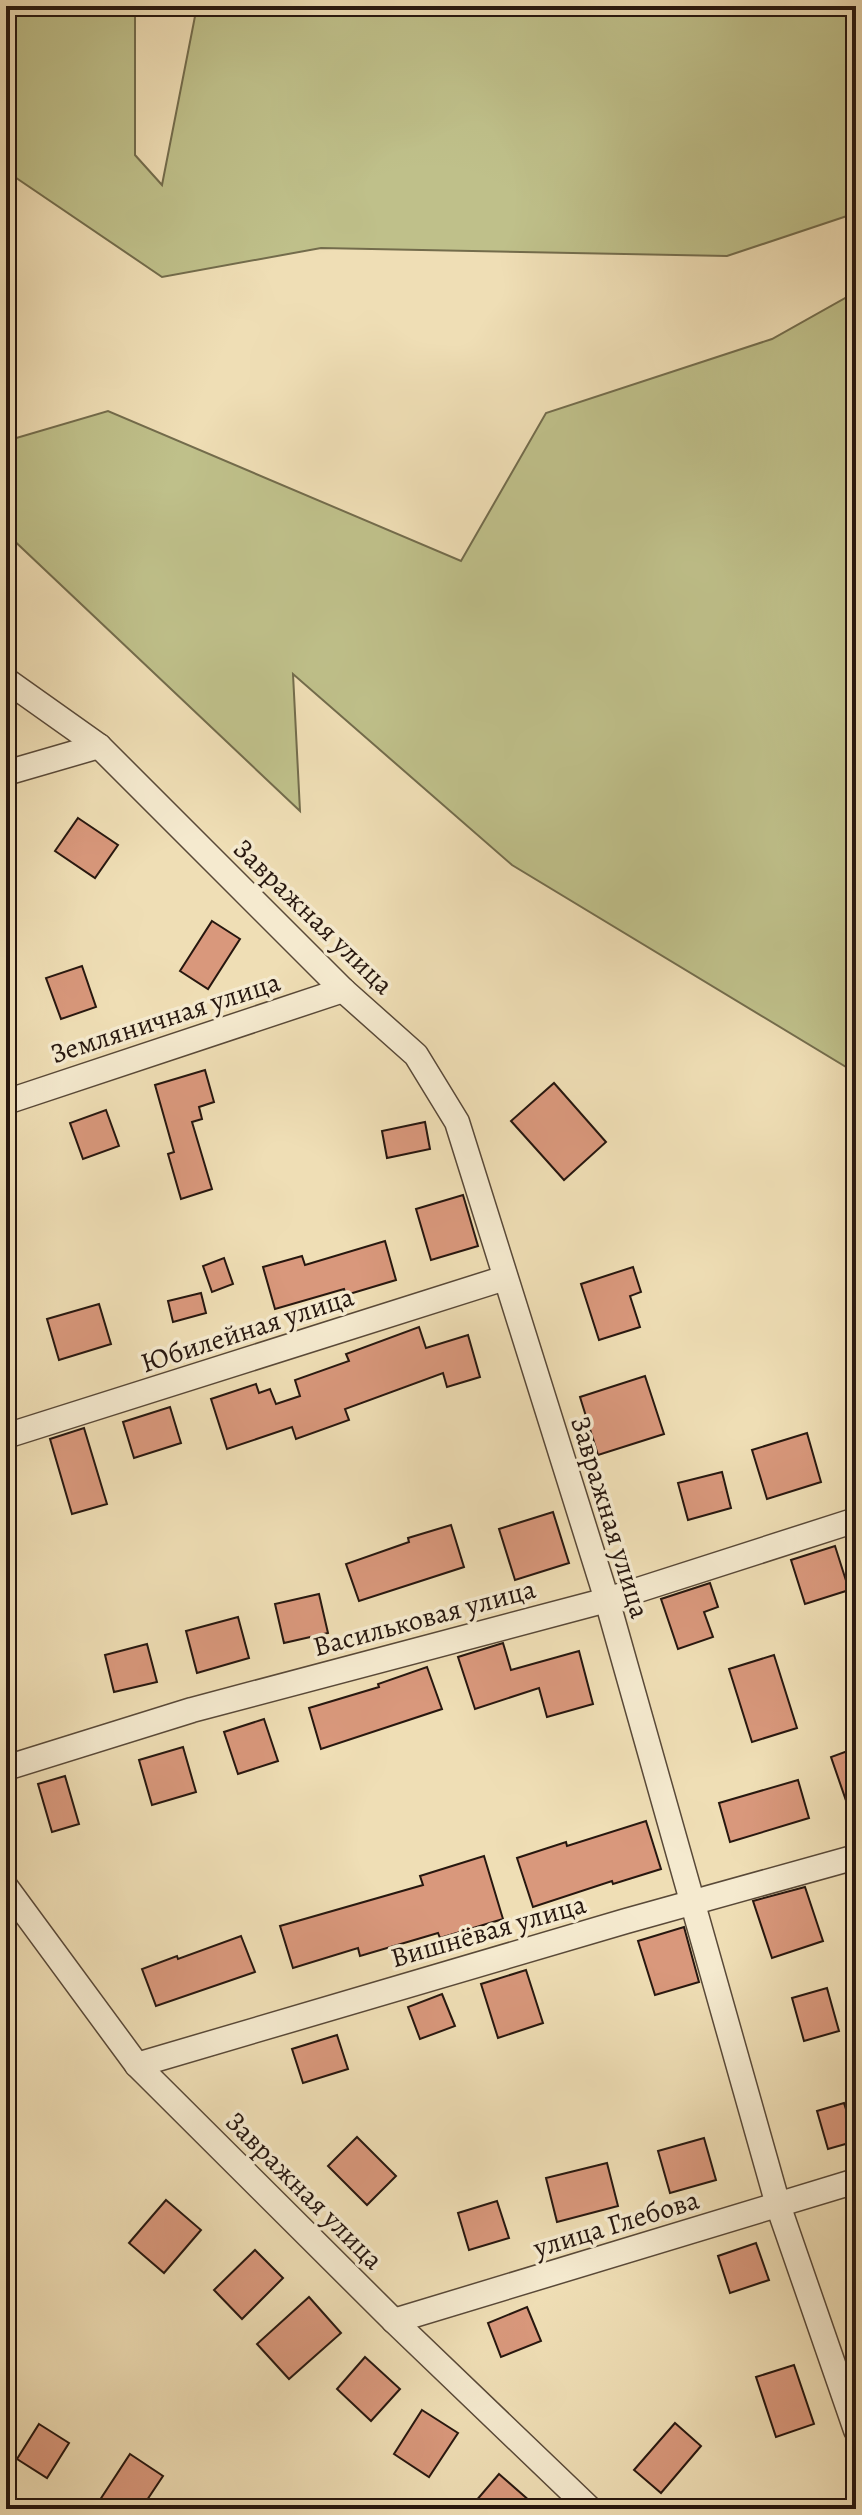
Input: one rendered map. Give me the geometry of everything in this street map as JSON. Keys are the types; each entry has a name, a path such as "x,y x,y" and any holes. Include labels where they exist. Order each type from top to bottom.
{"street":[{"name":"Завражная улица","path":"6,680 99,746 343,990 416,1055 457,1122 607,1600 778,2205 856,2430"},
{"path":"6,773 99,746"},
{"name":"Земляничная улица","path":"6,1102 343,990"},
{"name":"Юбилейная улица","path":"6,1436 505,1278"},
{"name":"Васильковая улица","path":"6,1768 192,1710 607,1600 856,1520"},
{"name":"Вишнёвая улица","path":"137,2065 856,1857"},
{"name":"Завражная улица","path":"6,1887 137,2065 394,2321 590,2509"},
{"name":"улица Глебова","path":"394,2321 856,2181"}],"green space":[{"path":"6,6 135,6 135,155 162,185 197,6 856,6 856,213 727,256 321,248 162,277 6,171"},
{"path":"856,292 856,1073 512,865 293,674 300,811 6,533 6,441 108,411 461,561 546,413 772,339"}],"building":[{"path":"78,818 118,845 95,878 55,851"},
{"path":"212,921 240,939 208,989 180,971"},
{"path":"82,966 96,1007 61,1019 46,978"},
{"path":"205,1070 214,1102 199,1107 202,1119 192,1122 212,1189 181,1199 168,1154 174,1152 155,1085"},
{"path":"554,1083 606,1142 564,1180 511,1121"},
{"path":"106,1110 119,1146 83,1159 70,1123"},
{"path":"425,1122 430,1149 387,1158 382,1131"},
{"path":"463,1195 478,1246 431,1260 416,1209"},
{"path":"385,1241 396,1280 346,1295 344,1289 275,1309 263,1267 302,1256 305,1265"},
{"path":"224,1258 233,1284 212,1292 203,1266"},
{"path":"633,1267 641,1292 630,1296 640,1327 599,1340 581,1284"},
{"path":"201,1293 206,1313 173,1322 168,1301"},
{"path":"99,1304 111,1344 59,1360 47,1319"},
{"path":"419,1327 426,1348 468,1335 480,1377 447,1387 443,1373 345,1409 349,1420 296,1439 292,1427 227,1449 211,1399 256,1384 259,1393 270,1389 276,1404 300,1396 295,1380 349,1361 346,1354"},
{"path":"645,1376 664,1434 598,1455 580,1397"},
{"path":"170,1407 181,1443 134,1458 123,1422"},
{"path":"84,1428 107,1504 72,1514 50,1439"},
{"path":"807,1433 821,1482 767,1499 752,1450"},
{"path":"722,1472 731,1508 688,1520 678,1483"},
{"path":"553,1512 569,1563 515,1580 499,1529"},
{"path":"451,1525 464,1567 359,1601 346,1564 409,1542 408,1538"},
{"path":"835,1546 849,1590 805,1604 791,1560"},
{"path":"710,1583 718,1607 704,1612 713,1637 678,1649 661,1599"},
{"path":"319,1594 328,1633 284,1643 275,1604"},
{"path":"238,1617 249,1658 197,1673 186,1631"},
{"path":"503,1643 511,1670 579,1651 593,1704 547,1717 539,1688 475,1709 458,1657"},
{"path":"147,1644 157,1682 114,1692 105,1655"},
{"path":"774,1655 797,1728 752,1742 729,1669"},
{"path":"427,1667 442,1709 321,1749 309,1708 379,1687 378,1684"},
{"path":"264,1719 278,1761 238,1774 224,1732"},
{"path":"183,1747 196,1792 152,1805 139,1760"},
{"path":"856,1748 856,1821 853,1821 831,1757"},
{"path":"65,1776 79,1824 52,1832 38,1784"},
{"path":"798,1780 809,1818 730,1842 719,1803"},
{"path":"646,1821 661,1869 613,1884 612,1881 533,1907 517,1858"},
{"path":"484,1856 503,1919 440,1938 438,1933 360,1956 358,1948 293,1968 280,1926 423,1885 420,1876"},
{"path":"805,1887 823,1941 772,1958 753,1901"},
{"path":"684,1927 699,1982 655,1995 638,1941"},
{"path":"241,1936 255,1972 156,2006 142,1969"},
{"path":"526,1970 543,2023 498,2038 481,1984"},
{"path":"827,1988 839,2031 804,2041 792,1998"},
{"path":"442,1994 455,2026 420,2039 408,2007"},
{"path":"337,2035 348,2069 303,2083 292,2049"},
{"path":"844,2103 856,2141 828,2149 817,2111"},
{"path":"357,2137 396,2176 367,2205 328,2166"},
{"path":"704,2138 716,2180 670,2193 658,2151"},
{"path":"607,2163 618,2206 557,2222 546,2178"},
{"path":"166,2200 201,2230 164,2273 129,2243"},
{"path":"497,2201 509,2238 469,2250 458,2213"},
{"path":"756,2243 769,2280 730,2293 718,2256"},
{"path":"255,2250 283,2278 242,2319 214,2290"},
{"path":"309,2297 341,2333 289,2379 257,2344"},
{"path":"527,2307 541,2341 501,2357 488,2323"},
{"path":"365,2357 400,2389 371,2421 337,2389"},
{"path":"794,2365 814,2424 776,2437 756,2377"},
{"path":"422,2410 458,2433 429,2477 394,2454"},
{"path":"675,2423 701,2446 661,2493 634,2470"},
{"path":"39,2424 69,2443 47,2478 17,2459"},
{"path":"130,2454 163,2476 141,2509 94,2509"},
{"path":"499,2474 539,2509 469,2509"}]}
